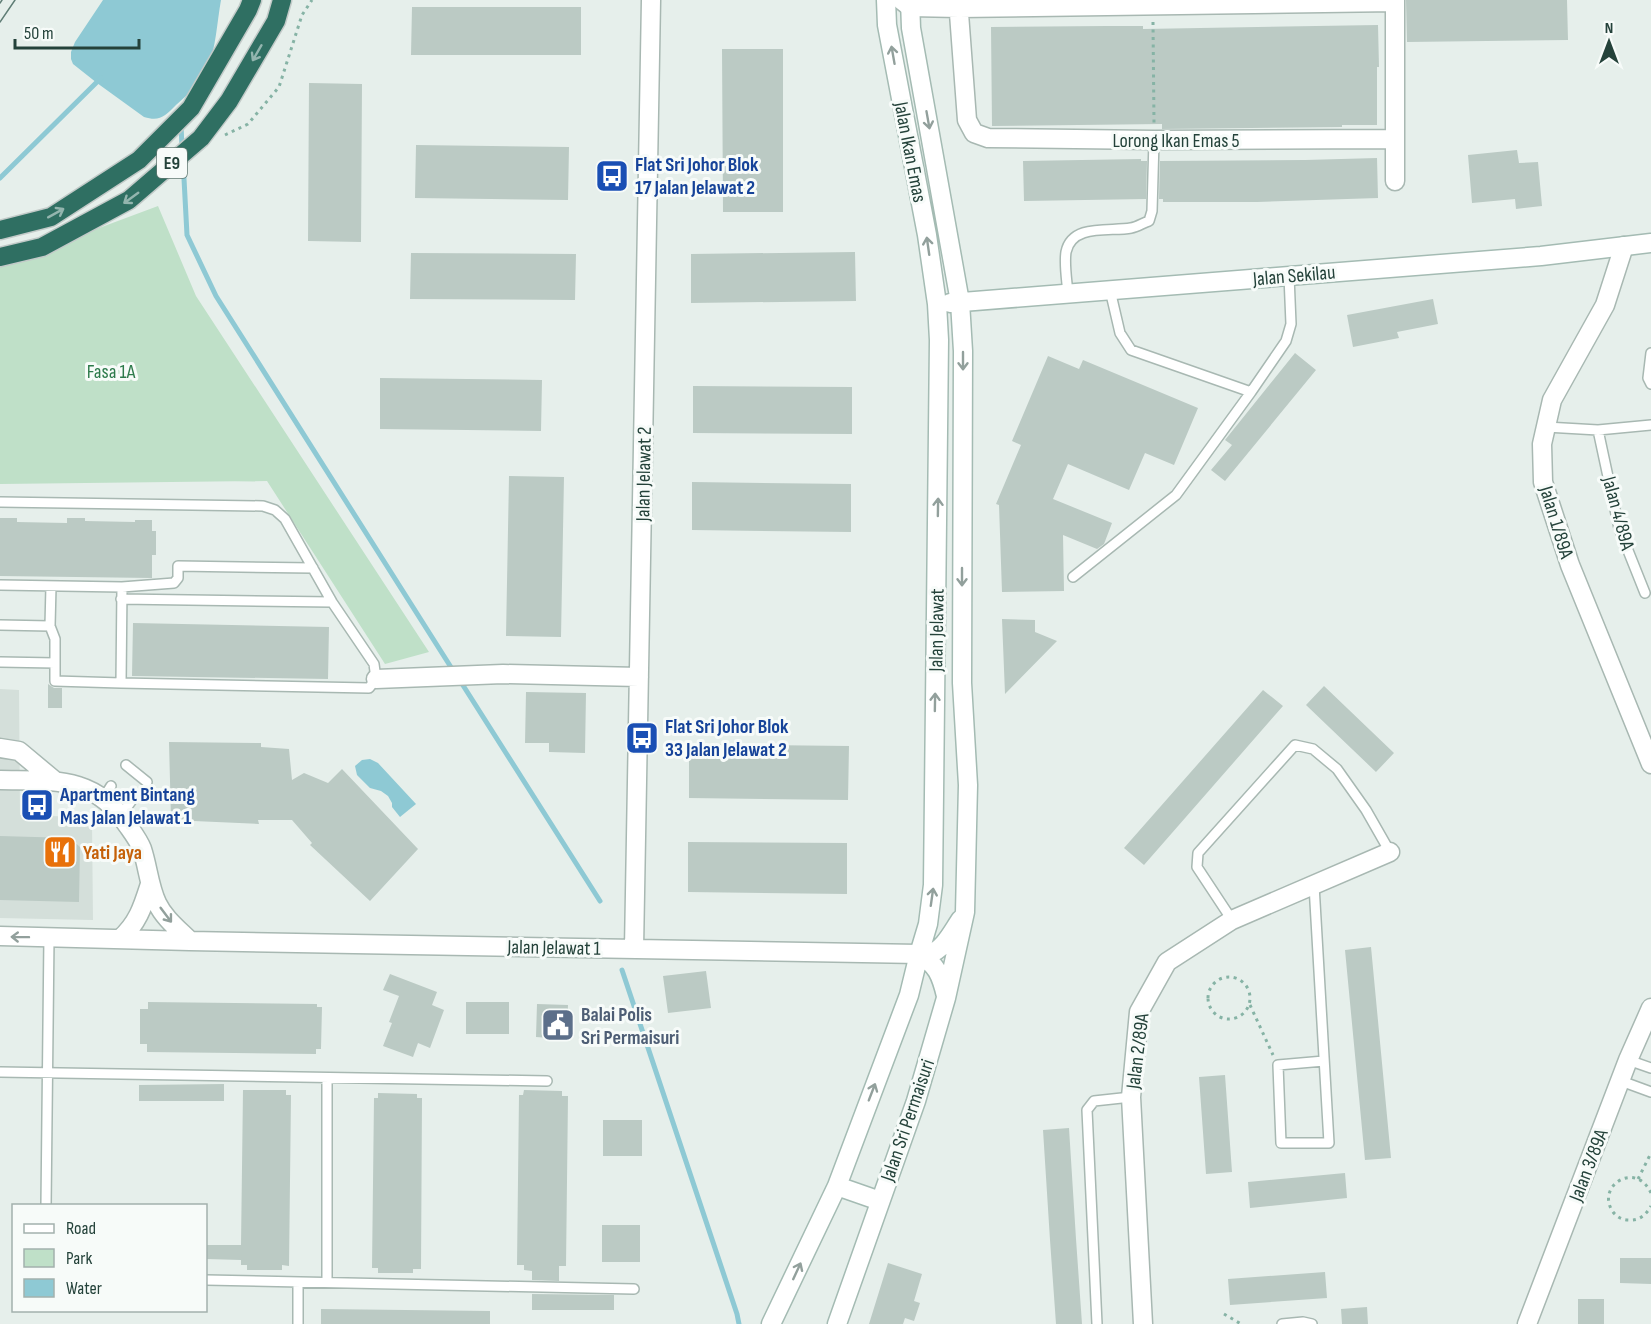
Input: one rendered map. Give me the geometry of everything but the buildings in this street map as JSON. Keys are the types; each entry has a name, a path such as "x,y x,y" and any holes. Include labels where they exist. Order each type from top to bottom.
{"highway":[{"name":"E9","path":"0,230 51,217 139,160 191,108 252,0"},
{"name":"E9","path":"0,257 42,247 129,200 201,138 230,101 276,21 282,0"}],"street":[{"name":"Jalan Jelawat 2","path":"634,949 651,0"},
{"name":"Jalan Ikan Emas","path":"886,0 887,25 927,235 937,304"},
{"path":"907,2 1153,5 1395,1 1395,181"},
{"name":"Jalan Ikan Emas","path":"907,2 960,302"},
{"name":"Lorong Ikan Emas 5","path":"959,4 967,120 974,133 988,138 1395,139"},
{"name":"Jalan Sekilau","path":"937,304 1541,256 1651,243"},
{"name":"Jalan 1/89A","path":"1624,246 1605,305 1552,400 1542,444 1544,482 1570,565 1651,764"},
{"name":"Jalan Jelawat","path":"960,302 963,351 962,683 968,785 965,912"},
{"name":"Jalan Jelawat","path":"919,954 928,924 933,885 939,351 937,304"},
{"path":"376,679 503,674 639,677"},
{"path":"0,748 19,751 55,781"},
{"path":"0,780 55,781 107,792 141,846 150,884 162,912 190,941"},
{"name":"Jalan 2/89A","path":"1143,1324 1131,1097 1139,1011 1167,962 1232,920 1390,852"},
{"path":"120,939 134,925 150,884"},
{"path":"919,954 930,954 940,947 965,912"},
{"name":"Jalan Sri Permaisuri","path":"837,1324 916,1101 946,998 965,912"},
{"name":"Jalan Jelawat 1","path":"0,936 919,954"},
{"path":"919,954 930,961 937,970 946,998"},
{"name":"Jalan Sri Permaisuri","path":"771,1324 837,1186 909,995 919,954"},
{"name":"Jalan 3/89A","path":"1527,1324 1628,1060 1651,1008"},
{"path":"837,1186 880,1201"}],"lane":[{"path":"1068,294 1066,253 1068,244 1088,230 1131,228 1149,221 1152,211 1154,140"},
{"path":"1073,577 1176,495 1251,392 1286,341 1291,324 1289,276"},
{"path":"1110,290 1120,333 1131,350 1251,392"},
{"path":"1651,353 1648,378 1651,384"},
{"path":"1546,427 1598,430 1651,425"},
{"name":"Jalan 4/89A","path":"1598,430 1620,528 1645,593"},
{"path":"0,502 263,506 275,510 285,519 332,602 374,664 376,679 369,688 56,681 55,639 50,626 51,586"},
{"path":"0,585 122,587 174,583 178,578 178,566 313,568"},
{"path":"121,683 122,587"},
{"path":"122,599 332,602"},
{"path":"0,625 50,626"},
{"path":"0,662 55,663"},
{"path":"1232,920 1197,867 1198,853 1295,745 1313,749 1337,769 1366,810 1390,852"},
{"path":"126,765 147,782"},
{"path":"121,816 132,800"},
{"path":"1314,885 1329,1143 1281,1143 1278,1065 1324,1061"},
{"path":"46,1204 48,937"},
{"path":"1628,1060 1651,1068"},
{"path":"0,1072 547,1081"},
{"path":"327,1078 327,1282"},
{"path":"1621,1081 1651,1092"},
{"path":"1097,1324 1087,1110 1094,1101 1131,1097"},
{"path":"207,1280 634,1289"},
{"path":"298,1282 298,1324"},
{"path":"1282,1324 1303,1322 1312,1324"}],"path":[{"path":"222,137 248,124 279,87 302,15 312,0"},
{"path":"1153,5 1154,140"},
{"path":"1250,1005 1239,1017 1224,1019 1217,1016 1210,1007 1208,995 1210,988 1222,978 1235,977 1243,981 1250,993 1250,1005 1278,1065"},
{"path":"1638,1179 1651,1153"},
{"path":"1651,1193 1647,1185 1631,1177 1617,1182 1609,1194 1610,1208 1624,1220 1632,1221 1641,1218 1647,1214 1651,1206"},
{"path":"1224,1314 1241,1324"}],"shaded area":[{"path":"0,689 19,690 20,815 81,817 92,823 93,920 0,918"}],"green space":[{"name":"Fasa 1A","path":"158,206 196,296 429,652 385,664 267,481 0,484 0,265"}],"water":[{"path":"103,0 221,0 207,70 193,89 162,117 154,119 144,117 73,64 71,52 75,42"},
{"path":"370,759 378,763 416,804 400,817 392,807 388,796 370,788 357,775 355,766 362,760"}],"waterway":[{"path":"0,178 101,78"},
{"path":"181,124 182,148"},
{"path":"183,160 187,235 216,296 454,672"},
{"path":"459,679 600,901"},
{"path":"622,970 739,1324"}],"tram line":[{"path":"0,22 15,0"}],"place":[{"name":"Flat Sri Johor Blok 17 Jalan Jelawat 2","path":"612,176"},
{"name":"Flat Sri Johor Blok 33 Jalan Jelawat 2","path":"642,738"},
{"name":"Apartment Bintang Mas Jalan Jelawat 1","path":"37,805"},
{"name":"Yati Jaya","path":"60,852"},
{"name":"Balai Polis Sri Permaisuri","path":"558,1025"}]}
